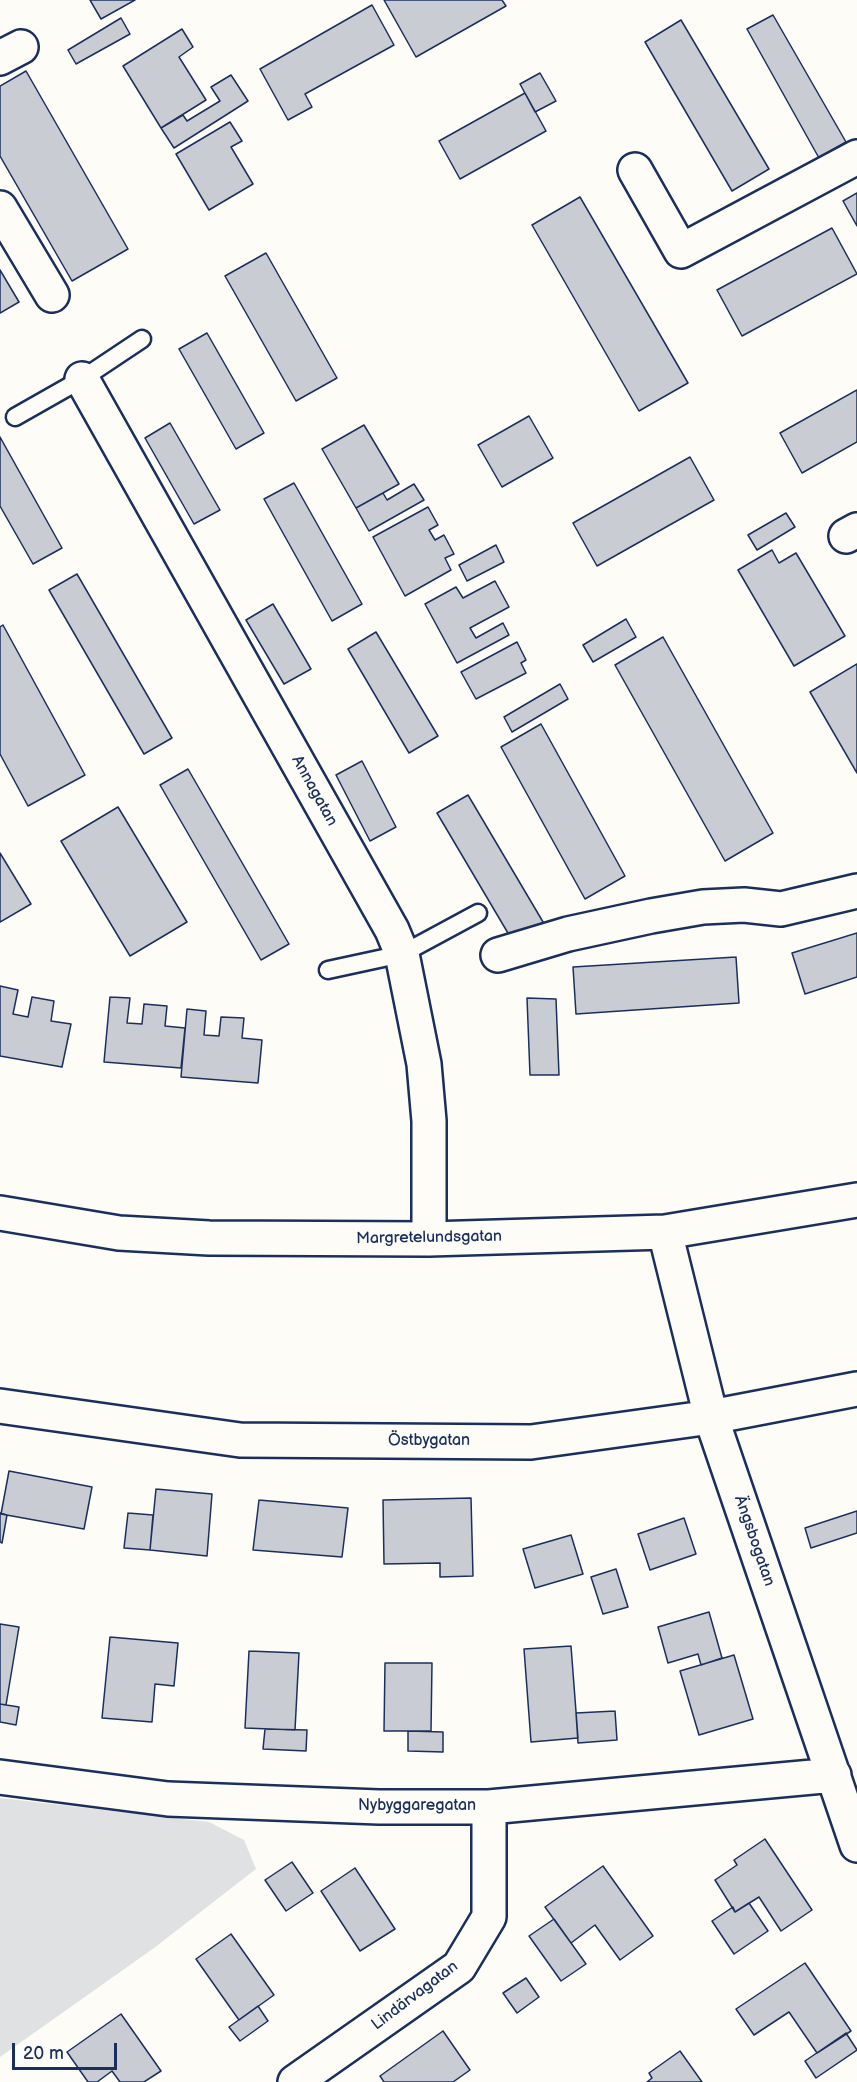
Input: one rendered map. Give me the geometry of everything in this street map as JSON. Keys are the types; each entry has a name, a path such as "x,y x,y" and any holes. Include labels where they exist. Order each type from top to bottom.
{"street":[{"path":"635,170 681,251 857,157"},
{"path":"0,208 52,295"},
{"name":"Annagatan","path":"82,379 392,930 402,954 416,1021 427,1098 429,1239"},
{"path":"498,955 568,934 651,916 703,907 744,905 781,909 857,891"},
{"name":"Margretelundsgatan","path":"0,1213 119,1233 164,1236 429,1239 665,1232 857,1200"},
{"name":"Ängsbogatan","path":"665,1232 711,1417 857,1845"},
{"name":"Östbygatan","path":"0,1406 240,1440 531,1442 711,1417 857,1389"},
{"name":"Nybyggaregatan","path":"0,1777 168,1800 368,1807 489,1807 834,1775"},
{"name":"Lindärvagatan","path":"295,2082 459,1966 489,1917 489,1807"}],"lane":[{"path":"15,417 82,379 142,339"},
{"path":"328,970 402,954 478,913"}],"shaded area":[{"path":"0,1798 209,1822 244,1840 256,1869 154,1948 0,2057"}],"building":[{"path":"90,0 135,0 101,19"},
{"path":"384,0 502,0 506,6 416,57"},
{"path":"372,5 394,45 305,94 312,107 288,120 260,69"},
{"path":"773,15 846,142 819,158 747,29"},
{"path":"121,18 130,34 76,64 68,50"},
{"path":"681,20 769,169 732,191 645,42"},
{"path":"182,29 193,47 179,57 206,100 161,128 123,66"},
{"path":"26,71 128,249 72,281 0,156 0,86"},
{"path":"540,73 556,101 535,112 520,84"},
{"path":"231,75 248,101 174,148 161,128 183,115 187,121 220,101 211,87"},
{"path":"525,93 546,131 460,179 439,141"},
{"path":"230,122 242,141 231,147 253,184 209,210 176,154"},
{"path":"857,193 857,226 843,201"},
{"path":"580,197 688,383 639,411 532,225"},
{"path":"832,228 857,274 742,336 717,290"},
{"path":"266,253 337,378 296,401 225,276"},
{"path":"0,270 19,302 0,313"},
{"path":"207,333 264,433 236,449 179,349"},
{"path":"857,390 857,442 802,473 780,433"},
{"path":"529,416 553,458 502,487 478,445"},
{"path":"170,423 220,510 194,524 145,438"},
{"path":"364,425 399,484 356,508 322,449"},
{"path":"0,437 62,548 33,564 0,506"},
{"path":"690,457 714,500 597,566 573,523"},
{"path":"294,483 362,604 332,621 264,499"},
{"path":"414,484 424,500 369,531 356,508 383,493 387,500"},
{"path":"428,507 438,525 429,530 435,540 444,535 454,554 445,558 451,570 405,596 373,537"},
{"path":"786,513 795,527 757,550 748,535"},
{"path":"496,545 504,562 467,581 459,565"},
{"path":"772,550 779,563 796,553 845,636 794,666 738,570"},
{"path":"77,574 172,738 144,754 49,590"},
{"path":"495,581 509,607 470,628 476,638 503,623 509,635 457,663 425,604 456,587 463,598"},
{"path":"273,604 311,669 284,684 246,620"},
{"path":"626,619 636,637 593,662 583,645"},
{"path":"3,625 85,775 28,806 0,754 0,627"},
{"path":"376,632 438,736 409,753 348,649"},
{"path":"663,637 773,833 725,861 615,665"},
{"path":"517,642 526,660 521,663 526,673 476,699 461,672"},
{"path":"857,664 857,773 810,692"},
{"path":"560,684 568,699 512,732 504,717"},
{"path":"541,724 625,876 585,899 501,747"},
{"path":"362,761 396,827 370,841 336,775"},
{"path":"188,769 289,944 261,960 160,785"},
{"path":"468,795 546,927 515,945 437,813"},
{"path":"118,807 187,922 130,956 61,841"},
{"path":"0,853 31,904 0,922"},
{"path":"857,933 857,977 805,994 792,953"},
{"path":"736,957 739,1003 576,1014 573,967"},
{"path":"0,986 18,990 13,1014 28,1017 32,997 54,1001 51,1021 71,1024 62,1067 0,1056"},
{"path":"110,997 130,998 127,1023 142,1024 144,1004 167,1006 165,1026 185,1028 181,1068 104,1062"},
{"path":"527,998 556,999 559,1075 530,1075"},
{"path":"187,1009 206,1011 204,1035 219,1036 221,1017 244,1018 242,1038 262,1040 258,1083 181,1077"},
{"path":"9,1471 92,1487 84,1529 1,1514"},
{"path":"156,1489 212,1494 207,1556 150,1550"},
{"path":"471,1498 473,1576 440,1577 440,1563 384,1564 383,1500"},
{"path":"259,1500 348,1508 342,1557 253,1550"},
{"path":"857,1511 857,1533 811,1548 805,1528"},
{"path":"0,1513 7,1515 2,1543 0,1542"},
{"path":"128,1513 153,1515 150,1550 124,1548"},
{"path":"684,1518 696,1554 650,1570 638,1534"},
{"path":"571,1535 583,1574 535,1588 523,1549"},
{"path":"616,1569 628,1607 603,1614 591,1577"},
{"path":"709,1612 722,1658 701,1665 698,1654 668,1663 658,1627"},
{"path":"0,1624 19,1627 6,1705 0,1704"},
{"path":"110,1637 178,1643 174,1686 155,1684 152,1722 102,1718"},
{"path":"571,1646 578,1738 531,1742 524,1649"},
{"path":"249,1651 299,1653 295,1730 245,1728"},
{"path":"734,1655 753,1719 699,1735 680,1671"},
{"path":"385,1663 432,1663 431,1731 384,1731"},
{"path":"0,1704 19,1707 16,1725 0,1722"},
{"path":"615,1711 617,1740 578,1743 576,1713"},
{"path":"265,1729 307,1730 306,1751 263,1749"},
{"path":"408,1731 443,1732 443,1752 408,1751"},
{"path":"765,1839 812,1910 781,1931 759,1897 735,1912 715,1880 737,1865 734,1860"},
{"path":"292,1862 313,1893 286,1911 265,1880"},
{"path":"603,1866 653,1936 620,1960 595,1925 571,1943 545,1907"},
{"path":"355,1868 395,1929 360,1951 321,1891"},
{"path":"749,1903 768,1931 734,1954 712,1921 733,1907 735,1912"},
{"path":"554,1919 586,1964 561,1981 529,1936"},
{"path":"231,1934 274,1995 239,2020 196,1959"},
{"path":"805,1963 851,2031 817,2053 789,2012 754,2035 736,2009"},
{"path":"526,1978 539,1997 517,2013 503,1993"},
{"path":"258,2006 268,2021 240,2041 229,2027"},
{"path":"121,2014 161,2071 144,2082 120,2082 112,2071 97,2082 88,2082 67,2052"},
{"path":"443,2031 470,2070 453,2082 384,2082 380,2076"},
{"path":"846,2033 857,2050 816,2078 805,2061"},
{"path":"680,2051 702,2082 647,2082 652,2078 649,2073"}]}
